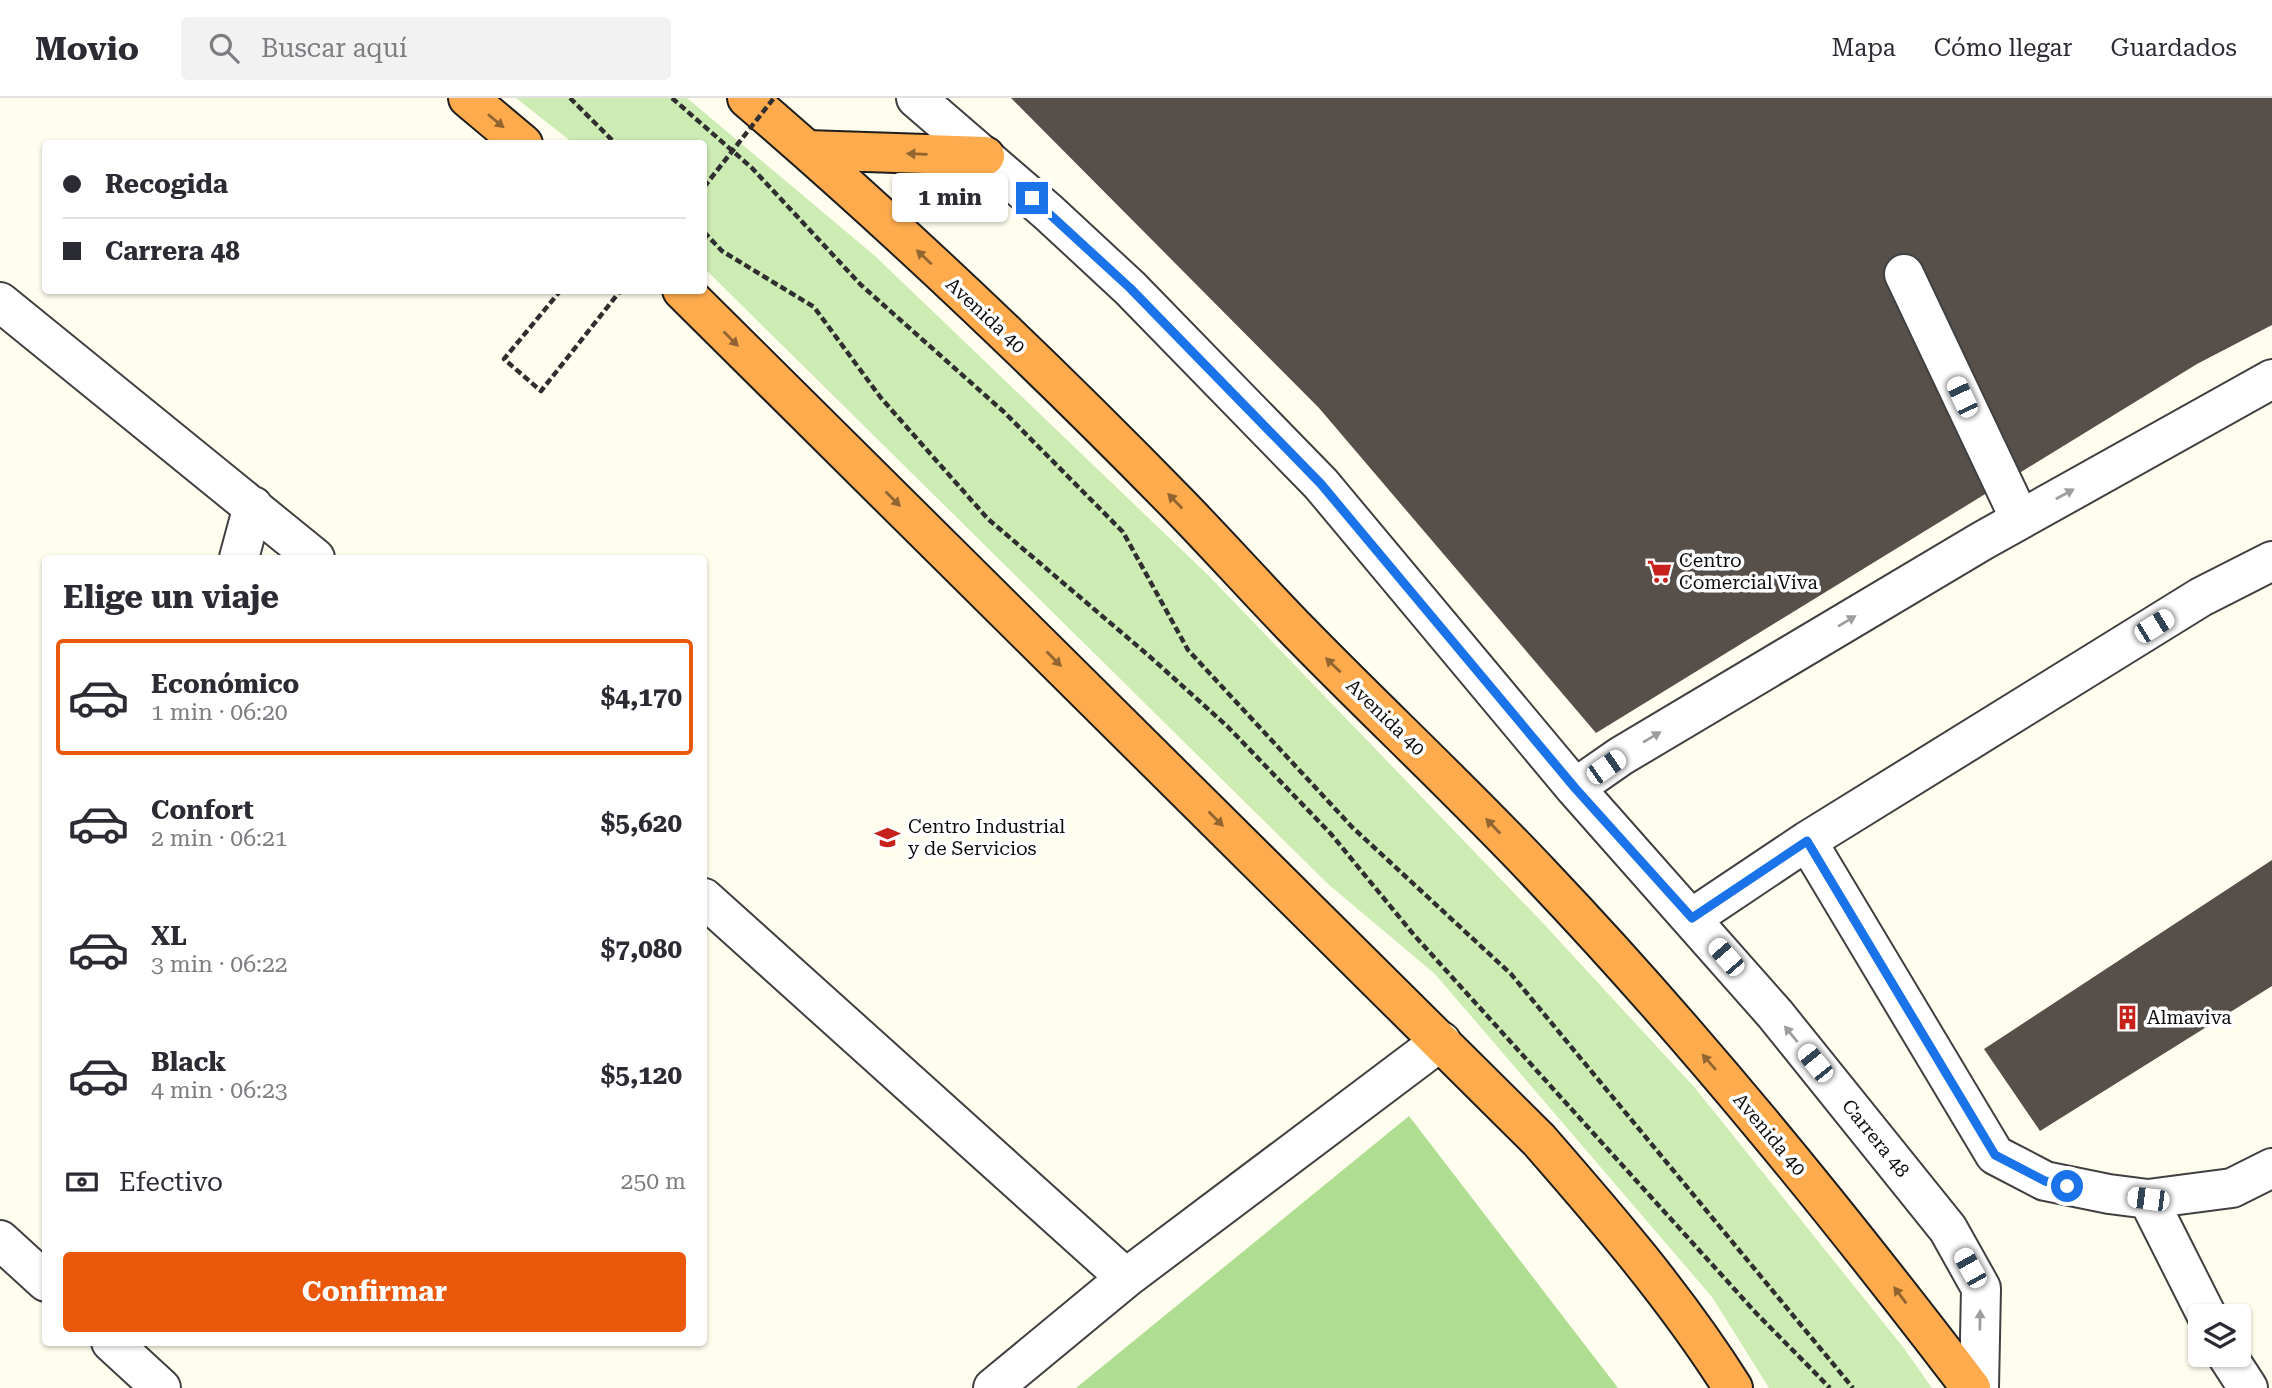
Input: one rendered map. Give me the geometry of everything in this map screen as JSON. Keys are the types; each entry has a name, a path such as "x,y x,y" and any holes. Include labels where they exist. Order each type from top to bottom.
{"highway":[{"path":"468,98 518,140"},
{"name":"Avenida 40","path":"747,98 926,258 1054,379 1179,505 1300,633 1422,752 1541,875 1656,1001 1767,1130 1875,1263 1971,1388"},
{"path":"807,150 985,156"},
{"path":"686,294 1539,1140 1604,1214 1666,1292 1733,1388"}],"street":[{"name":"Carrera 48","path":"916,98 985,156 1130,288 1321,484 1575,788 1783,1023 1948,1229 1981,1288 1979,1388"},
{"path":"1904,274 2020,519"},
{"path":"0,302 311,555"},
{"path":"1575,788 1633,749 2020,519 2272,379"},
{"path":"240,555 253,506"},
{"path":"1692,918 1807,841 2201,597 2272,561"},
{"path":"1807,841 1995,1155 2045,1181 2148,1199 2232,1188 2272,1168"},
{"path":"707,901 1126,1278"},
{"path":"993,1388 1126,1278 1441,1041"},
{"path":"2148,1199 2201,1304"},
{"path":"0,1240 42,1278"},
{"path":"115,1346 161,1388"},
{"path":"2234,1367 2248,1388"}],"path":[{"path":"570,98 612,140"},
{"path":"672,98 752,168 861,285 1004,412 1123,533 1188,650 1352,827 1511,974 1853,1388"},
{"path":"707,183 775,98"},
{"path":"707,235 722,251 814,307 881,398 988,519 1227,726 1331,834 1423,945 1756,1313 1829,1388"},
{"path":"558,294 504,359 541,391 618,294"}],"green space":[{"path":"516,98 687,98 875,256 1208,575 1542,922 1695,1088 1903,1347 1932,1388 1769,1388 1712,1297 1435,974 1328,884 707,271 707,140 569,140"},
{"path":"1409,1116 1618,1388 1076,1388"}],"building":[{"name":"Centro Comercial Viva","path":"1011,98 2272,98 2272,325 2197,364 1596,733 1319,408"},
{"name":"Almaviva","path":"2272,860 2272,986 2040,1131 1984,1049"}],"place":[{"name":"Centro Comercial Viva","path":"1659,571"},
{"name":"Centro Industrial y de Servicios","path":"888,837"},
{"name":"Almaviva","path":"2127,1017"}],"route":[{"path":"1032,198 1130,288 1321,484 1575,788 1692,918 1807,841 1995,1155 2045,1181 2067,1186"}]}
